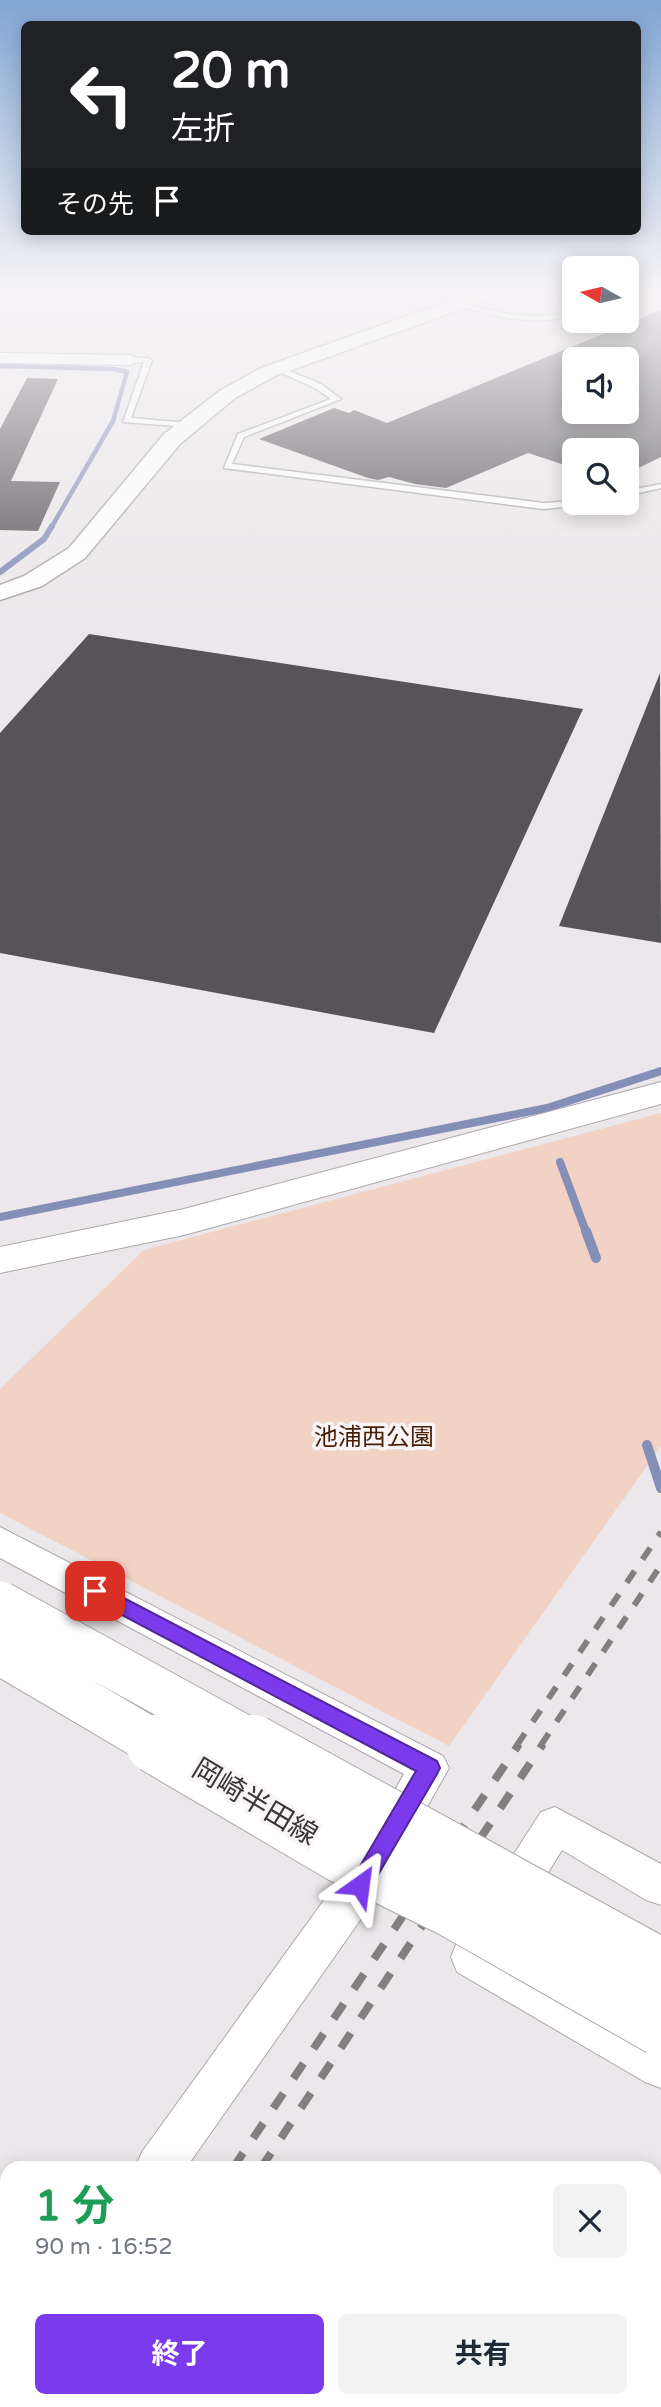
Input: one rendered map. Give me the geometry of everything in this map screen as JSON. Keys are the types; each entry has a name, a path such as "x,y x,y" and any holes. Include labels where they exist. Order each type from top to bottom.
{"main road":[{"path":"0,593 33,581 77,552 172,439 218,401"},
{"name":"岡崎半田線","path":"0,1604 661,1968"},
{"name":"岡崎半田線","path":"0,1652 342,1854 452,1908 661,2027"}],"street":[{"path":"0,1260 184,1222 661,1093"},
{"path":"0,1541 429,1768 360,1885 163,2161"},
{"path":"0,1674 360,1885"},
{"path":"661,1886 555,1825 472,1957 661,2066"}],"lane":[{"path":"133,401 126,420 187,425"},
{"path":"332,401 241,436 227,466 543,506 562,504"},
{"path":"639,491 661,486"}],"green space":[{"name":"池浦西公園","path":"661,1113 661,1446 449,1746 0,1513 0,1389 144,1250"}],"building":[{"path":"15,401 48,401 11,481 60,482 38,531 0,530 0,429"},
{"path":"440,401 562,401 562,424 639,424 639,401 661,401 661,457 639,468 639,438 562,438 562,464 528,453 446,488 389,477 378,480 368,478 259,439 334,408 349,413 354,410 387,423"},
{"path":"89,634 583,709 434,1033 0,953 0,733"},
{"path":"660,673 661,943 559,926"}],"waterway":[{"path":"51,528 113,421 119,401"},
{"path":"0,572 44,539 52,526"},
{"path":"0,1217 547,1108 661,1071"},
{"path":"560,1162 586,1232"},
{"path":"586,1231 596,1258"},
{"path":"647,1445 661,1488"}],"railway":[{"path":"517,1745 661,1532"},
{"path":"541,1745 661,1565"},
{"path":"238,2161 519,1744"},
{"path":"266,2161 543,1744"}],"route":[{"path":"95,1591 429,1768 360,1885"}]}
